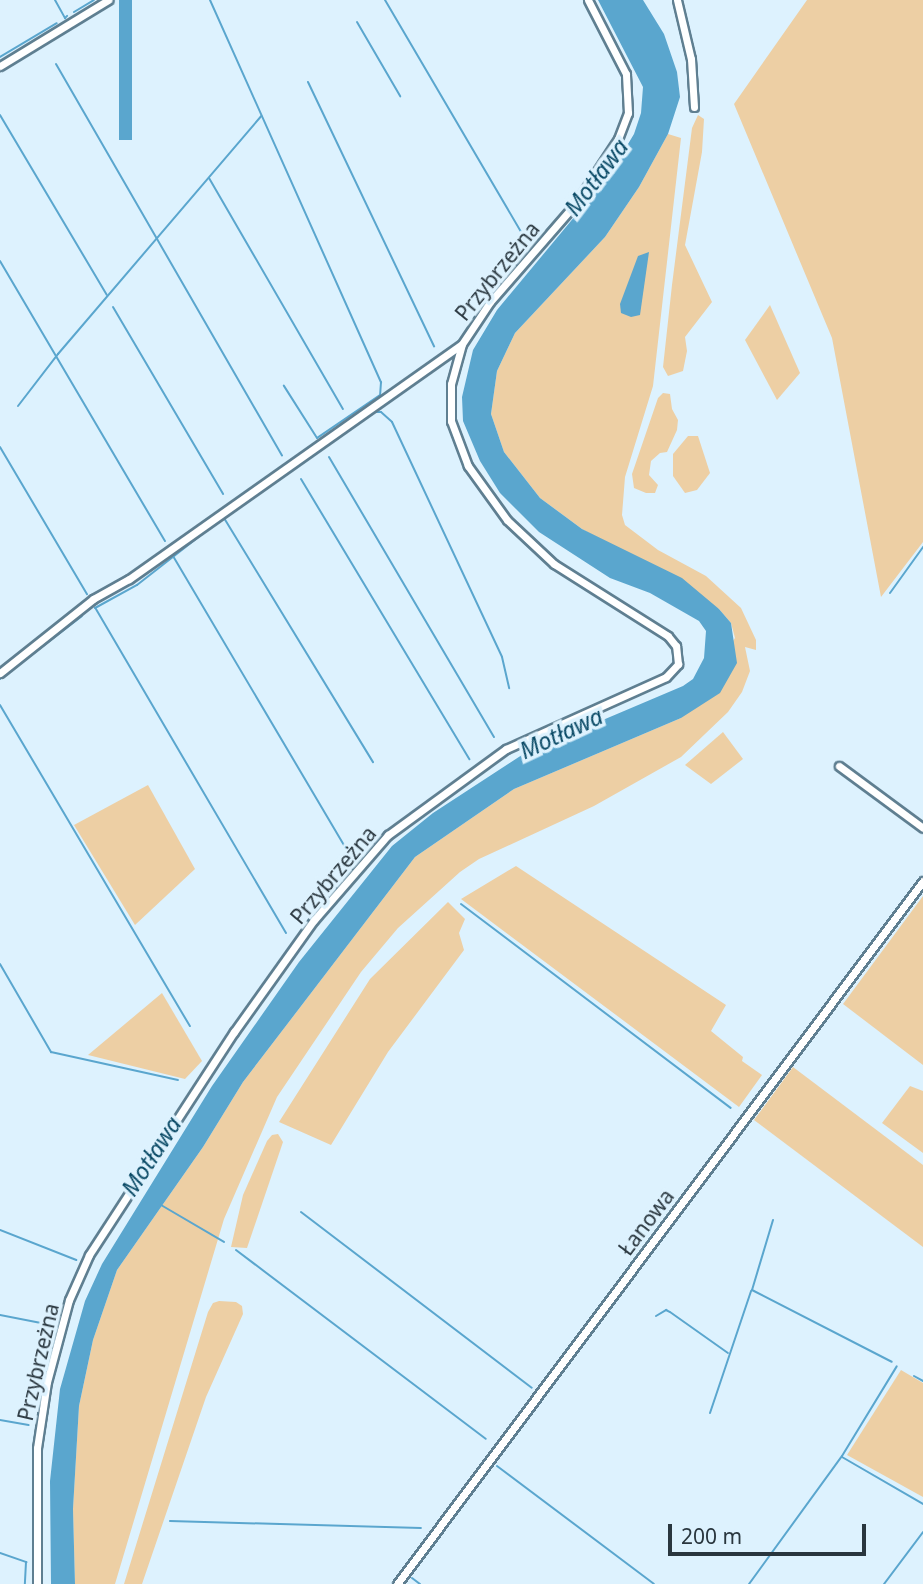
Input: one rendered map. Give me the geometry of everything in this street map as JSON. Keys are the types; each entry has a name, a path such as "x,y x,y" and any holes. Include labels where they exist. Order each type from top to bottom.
{"street":[{"path":"0,66 108,0"},
{"name":"Przybrzeżna","path":"37,1584 37,1448 47,1382 69,1300 89,1255 234,1032 314,920 387,835 506,749 666,677 678,664 676,646 668,636 554,564 507,520 468,466 451,421 452,384 462,344 490,302 576,204 618,139 628,113 630,95 626,74 588,0"},
{"path":"677,0 691,59 694,107"},
{"name":"Przybrzeżna","path":"0,673 94,598 129,579 462,344"},
{"path":"839,766 923,828"},
{"name":"Łanowa","path":"397,1584 923,881"}],"shaded area":[{"path":"807,0 923,0 923,542 881,597 832,338 734,104"},
{"path":"698,115 704,119 702,152 685,245 712,302 685,337 687,351 683,371 668,376 663,367 672,285 692,128"},
{"path":"668,134 681,138 653,386 625,477 622,515 625,525 658,550 706,576 741,608 756,640 756,650 745,647 750,671 742,692 728,712 681,757 594,806 479,859 460,872 398,928 361,972 277,1097 224,1219 115,1584 75,1584 73,1509 79,1406 93,1340 117,1270 203,1147 243,1082 415,857 514,789 681,718 735,638 731,623 719,609 582,529 540,498 504,452 491,414 497,371 515,333 605,237 639,187"},
{"path":"770,305 800,373 777,400 745,340"},
{"path":"663,393 670,394 672,409 678,420 677,430 667,452 660,453 651,461 649,475 658,485 655,493 646,493 634,488 632,474 658,398"},
{"path":"688,436 698,436 710,473 697,490 685,493 673,476 673,454"},
{"path":"723,732 743,759 711,784 685,765"},
{"path":"148,785 195,869 135,925 74,825"},
{"path":"516,866 726,1005 711,1031 743,1057 742,1061 762,1075 739,1107 461,899"},
{"path":"923,896 923,1065 843,1004"},
{"path":"448,902 465,919 459,933 464,950 388,1052 331,1145 279,1122 370,979"},
{"path":"162,993 202,1061 185,1079 88,1055"},
{"path":"793,1067 923,1165 923,1247 754,1120"},
{"path":"910,1086 923,1091 923,1153 882,1123"},
{"path":"278,1134 283,1142 247,1248 231,1247 243,1195 267,1141 272,1135"},
{"path":"236,1302 242,1306 243,1314 206,1397 142,1584 124,1584 208,1312 213,1303"},
{"path":"901,1370 923,1383 923,1497 847,1455"}],"water":[{"path":"119,0 132,0 132,140 119,140"},
{"path":"598,0 643,0 664,34 677,72 680,97 668,134 639,187 605,237 515,333 497,371 491,414 504,452 540,498 582,529 682,578 719,609 731,623 737,663 720,693 681,718 514,789 415,857 243,1082 203,1147 117,1270 93,1340 79,1406 73,1509 75,1584 51,1584 50,1481 60,1389 85,1301 102,1264 212,1086 299,962 392,846 433,813 525,753 683,686 693,679 704,658 706,631 699,621 650,593 610,578 539,532 500,493 480,461 463,421 462,397 473,350 497,310 610,174 634,134 641,113 643,87"},
{"path":"649,252 640,315 631,317 621,313 620,304 638,256"}],"waterway":[{"path":"55,0 65,18 67,16"},
{"path":"74,12 94,0"},
{"path":"210,0 381,382 380,395 317,438 284,386"},
{"path":"385,0 524,237"},
{"path":"357,22 400,96"},
{"path":"0,57 57,23"},
{"path":"56,64 282,455"},
{"path":"308,82 434,346"},
{"path":"0,115 107,295"},
{"path":"18,406 58,354 261,116"},
{"path":"209,178 343,409"},
{"path":"0,261 165,541"},
{"path":"113,307 223,494"},
{"path":"286,933 95,608 137,585 224,517 374,412 381,412 392,422 502,657 509,688"},
{"path":"0,447 87,594"},
{"path":"329,457 494,737"},
{"path":"301,479 469,759"},
{"path":"224,518 373,762"},
{"path":"890,593 923,547"},
{"path":"173,556 350,855"},
{"path":"0,679 82,616"},
{"path":"0,705 190,1026"},
{"path":"461,904 731,1108"},
{"path":"0,964 51,1052 178,1080"},
{"path":"161,1205 224,1242"},
{"path":"301,1212 532,1388"},
{"path":"773,1220 752,1290 892,1362"},
{"path":"0,1230 76,1260"},
{"path":"236,1250 486,1439"},
{"path":"710,1413 751,1291"},
{"path":"656,1316 666,1310 670,1312 728,1353"},
{"path":"0,1315 46,1324"},
{"path":"749,1584 842,1456 897,1366"},
{"path":"914,1376 923,1381"},
{"path":"0,1420 29,1425"},
{"path":"842,1457 923,1504"},
{"path":"497,1466 654,1584"},
{"path":"170,1521 421,1528"},
{"path":"884,1584 923,1532"},
{"path":"0,1553 26,1562 25,1584"},
{"path":"412,1578 420,1584"}],"water label":[{"name":"Motława","path":"596,177"},
{"name":"Motława","path":"561,733"},
{"name":"Motława","path":"151,1156"}]}
